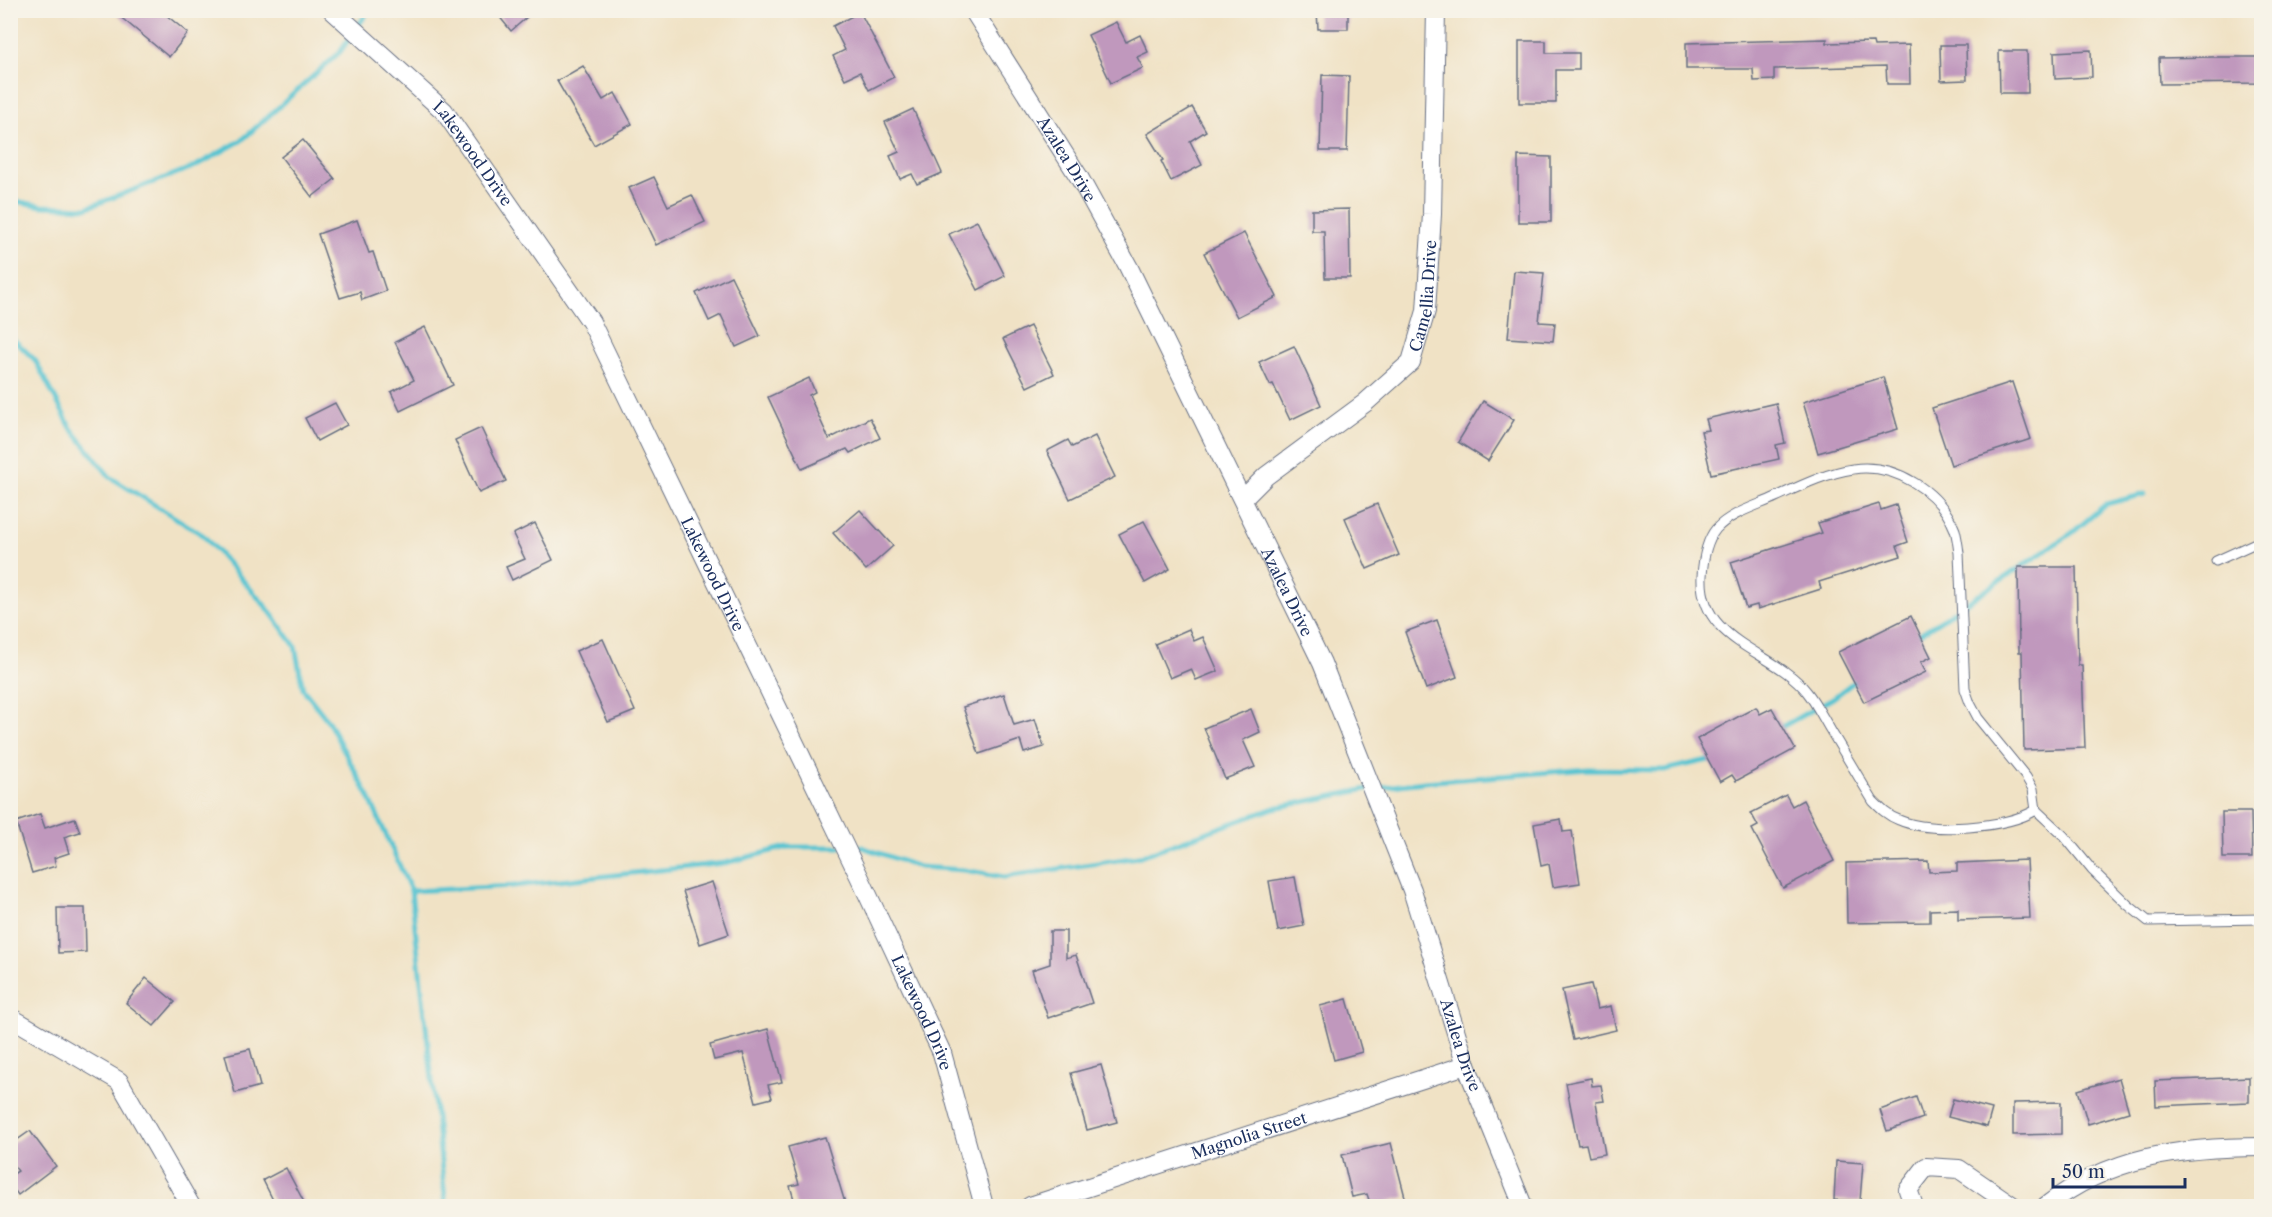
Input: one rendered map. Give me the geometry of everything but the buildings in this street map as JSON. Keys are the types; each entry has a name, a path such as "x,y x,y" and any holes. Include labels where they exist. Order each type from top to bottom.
{"street":[{"name":"Lakewood Drive","path":"332,10 444,111 591,322 942,1053 984,1206"},
{"name":"Azalea Drive","path":"974,10 1079,177 1128,266 1322,663 1404,869 1466,1065 1523,1206"},
{"name":"Camellia Drive","path":"1243,499 1266,476 1365,403 1411,362 1426,311 1432,214 1436,10"},
{"path":"10,1017 119,1081 191,1206"},
{"name":"Magnolia Street","path":"1030,1206 1466,1065"},
{"path":"2046,1206 2099,1173 2140,1159 2183,1151 2262,1147"},
{"path":"1914,1206 1908,1190 1926,1167 1959,1169 2013,1206"}],"lane":[{"path":"2036,810 2023,818 1991,825 1946,827 1901,821 1884,813 1873,801 1806,691 1790,676 1752,653 1710,614 1705,603 1702,576 1707,548 1714,531 1733,516 1808,482 1843,471 1883,470 1909,479 1936,501 1956,532 1959,553 1964,679 1970,703 1978,718 2026,777 2033,789 2036,810 2064,836 2092,870 2148,921 2262,919"},
{"path":"2216,561 2262,540"}],"waterway":[{"path":"10,200 42,206 86,208 196,166 242,140 340,52 369,10"},
{"path":"10,336 35,360 71,428 110,477 203,535 268,609 295,646 303,689 328,721 369,797 411,891 446,1206"},
{"path":"1915,637 2072,533 2106,504 2145,494"},
{"path":"1778,729 1833,698 1859,678"},
{"path":"1376,788 1589,769 1664,770 1713,759"},
{"path":"849,847 862,847 919,867 964,870 1004,877 1138,857 1274,808 1367,789"},
{"path":"411,891 513,886 725,863 787,847 840,847"}]}
